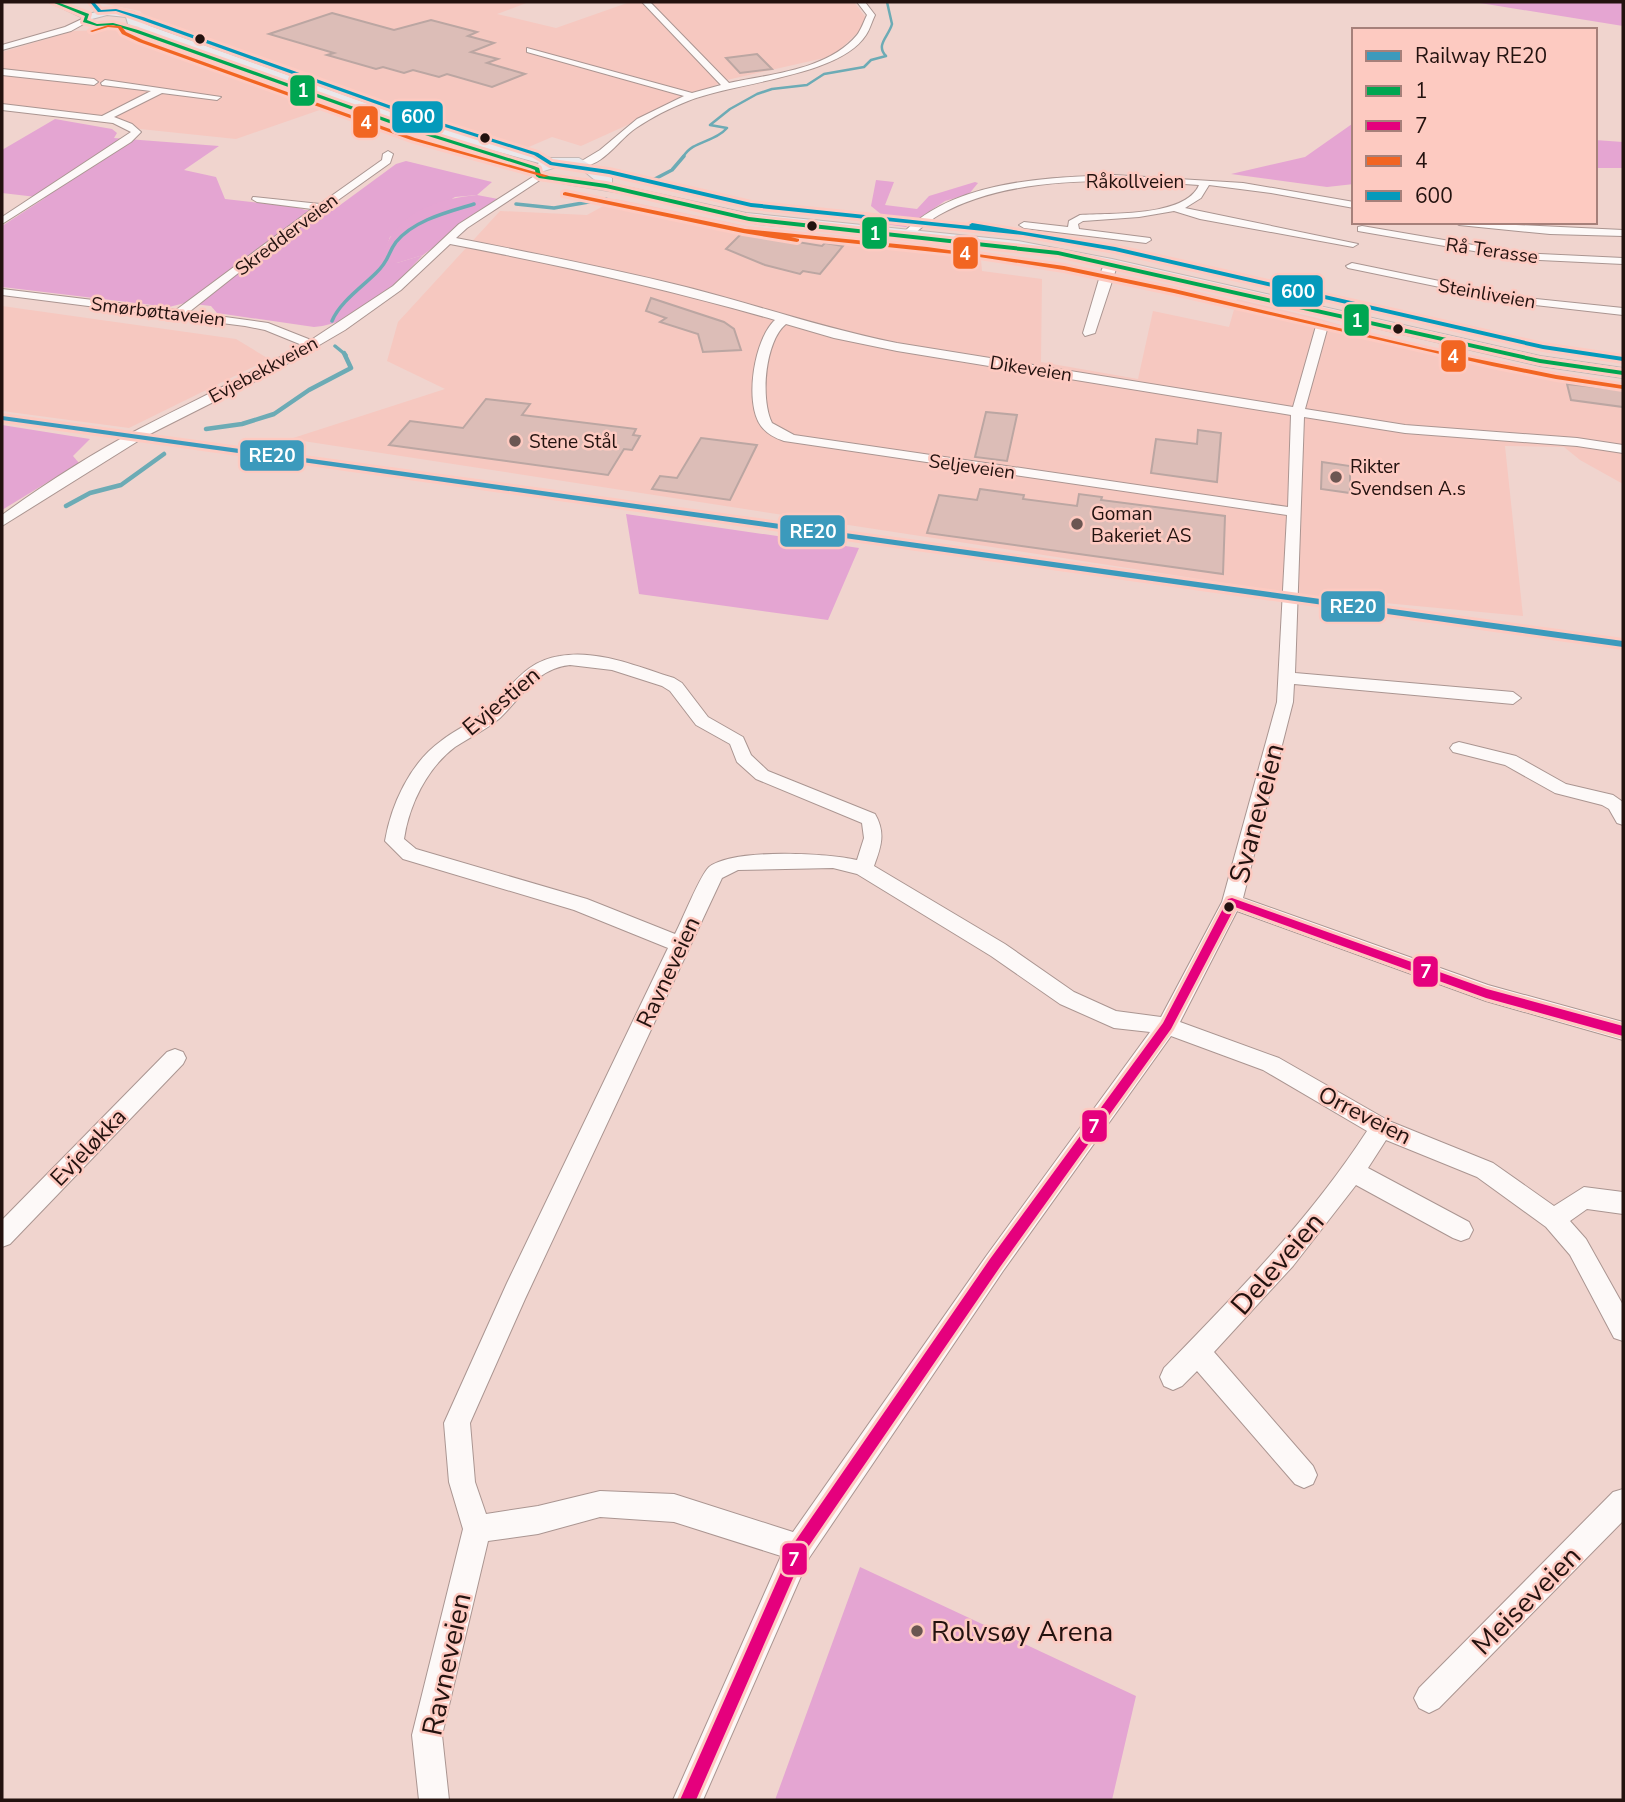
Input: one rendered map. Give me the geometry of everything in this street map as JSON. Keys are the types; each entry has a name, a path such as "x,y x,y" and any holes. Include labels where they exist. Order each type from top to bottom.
{"main road":[{"path":"54,2 90,21 113,24 561,180 639,192 744,217 799,226 915,232 1112,263 1540,361 1623,373"},
{"path":"71,2 107,12 130,14 130,19 146,29 418,125 550,162 564,160 639,192"},
{"path":"90,21 107,12"},
{"path":"113,24 130,19"},
{"path":"538,173 550,162"},
{"path":"561,180 585,168"}],"street":[{"path":"646,2 725,84"},
{"path":"564,160 590,152 616,139 636,124 693,96 725,84 812,65 844,53 858,41 869,23 871,15 861,2"},
{"path":"2,48 90,21"},
{"path":"530,50 693,96"},
{"path":"2,72 94,82"},
{"path":"105,83 217,97"},
{"path":"103,119 161,90"},
{"path":"2,107 103,119 129,126 136,134 2,221"},
{"path":"585,168 616,139"},
{"name":"Skredderveien","path":"180,313 321,206 387,161 388,154"},
{"name":"Evjebekkveien","path":"2,522 38,495 141,433 311,344 397,288 463,226 510,196 538,173"},
{"name":"Evjebekkveien","path":"510,196 561,180"},
{"name":"Råkollveien","path":"915,232 937,210 966,197 1021,186 1100,180 1205,182 1248,186 1352,205"},
{"path":"1074,229 1073,223 1080,218 1174,208 1192,201 1202,193 1205,182"},
{"path":"257,199 321,206"},
{"path":"1174,208 1200,216 1353,244"},
{"path":"1272,229 1280,219"},
{"path":"1478,224 1616,236"},
{"path":"1024,225 1074,229 1146,240"},
{"name":"Rå Terasse","path":"1362,229 1520,256 1623,261"},
{"name":"Dikeveien","path":"448,240 610,272 685,290 782,320 897,347 1405,429 1577,442 1623,449"},
{"path":"1089,333 1112,263"},
{"name":"Steinliveien","path":"1352,266 1517,300 1623,312"},
{"name":"Smørbøttaveien","path":"2,292 180,313 268,327 311,344"},
{"name":"Seljeveien","path":"782,320 766,339 761,379 761,415 765,424 782,436 833,446 1293,512"},
{"name":"Svaneveien","path":"688,1800 799,1548 975,1292 1167,1026 1232,902 1285,702 1298,412 1322,326"},
{"name":"Evjestien","path":"681,945 580,904 410,854 394,841 396,827 428,762 444,747 490,717 525,676 556,661 582,660 668,682 676,687 702,721 737,741 743,758 762,775 869,819 874,828 874,841 863,869"},
{"path":"1287,678 1513,698"},
{"path":"1459,748 1510,760 1560,789 1607,800 1616,806 1623,818"},
{"name":"Ravneveien","path":"434,1800 427,1735 477,1529 462,1482 457,1423 516,1291 715,873 724,867 752,861 833,861 863,869 998,950 1067,998 1114,1019 1167,1026"},
{"path":"1232,902 1486,993 1623,1031"},
{"name":"Orreveien","path":"1167,1026 1271,1064 1381,1128 1485,1170 1554,1219 1578,1247 1623,1329"},
{"name":"Evjeløkka","path":"2,1236 175,1058"},
{"name":"Deleveien","path":"1173,1377 1240,1308 1355,1172 1381,1128"},
{"path":"1355,1172 1461,1230"},
{"path":"1554,1219 1584,1198 1623,1203"},
{"path":"1196,1352 1304,1475"},
{"name":"Meiseveien","path":"1429,1699 1623,1502"},
{"path":"477,1529 538,1520 600,1504 674,1508 799,1548"}],"shaded area":[{"path":"95,2 529,2 497,14 556,28 630,2 854,2 869,22 833,56 727,80 581,146 552,137 524,149 363,95 236,139 140,129 2,104 2,52 74,31 100,30 147,19 140,11"},
{"path":"1474,2 1622,2 1623,26"},
{"path":"55,119 112,129 117,133 114,138 219,146 184,170 216,177 225,199 332,211 396,164 406,161 492,182 477,195 455,197 390,237 385,250 397,263 423,255 374,302 346,319 331,324 314,327 217,313 211,306 185,303 169,307 2,287 2,226 45,198 2,193 2,150"},
{"path":"1352,124 1352,184 1327,187 1231,174 1305,157"},
{"path":"1597,140 1623,142 1623,168 1597,168"},
{"path":"876,180 894,182 885,205 917,209 929,196 978,183 969,194 945,201 906,227 877,223 882,215 871,206"},
{"path":"477,195 498,199 423,255 397,263 378,262 398,228 417,212 440,202"},
{"path":"616,199 747,226 980,249 982,271 1042,279 1041,362 1138,379 1153,311 1229,327 1237,299 1562,381 1623,387 1623,484 1580,460 1564,447 1505,446 1523,616 1310,596 290,439 445,389 387,361 398,322 500,211 587,215"},
{"path":"2,306 236,339 269,359 129,428 2,411"},
{"path":"2,425 90,439 73,456 79,463 2,510"},
{"path":"626,514 859,548 828,620 639,594"},
{"name":"Rolvsøy Arena","path":"860,1567 1136,1696 1112,1800 775,1800"}],"building":[{"path":"332,13 394,30 431,20 477,32 468,36 494,43 471,52 498,59 487,63 525,74 492,87 447,74 439,77 413,70 404,73 383,67 376,69 327,55 334,53 269,34"},
{"path":"757,54 772,69 740,73 726,58"},
{"path":"742,233 822,246 825,243 843,246 820,274 803,271 800,274 765,265 726,249"},
{"path":"651,298 724,322 734,329 741,350 703,352 698,334 660,322 666,318 646,311"},
{"path":"1567,384 1623,390 1623,407 1571,400"},
{"name":"Stene Stål","path":"486,399 530,404 522,415 636,429 633,435 640,436 632,450 624,449 608,475 389,445 410,421 463,428"},
{"path":"986,412 1017,415 1007,461 975,457"},
{"path":"1198,430 1221,433 1217,482 1151,473 1156,439 1197,444"},
{"name":"Stene Stål","path":"701,438 757,445 730,500 652,489 660,476 677,478"},
{"name":"Rikter Svendsen A.s","path":"1322,462 1350,466 1350,493 1321,489"},
{"name":"Goman Bakeriet AS","path":"980,489 1024,495 1023,499 1077,506 1079,494 1102,497 1101,500 1225,516 1223,574 927,533 939,495 977,500"}],"waterway":[{"path":"683,157 692,147 722,133 727,128 710,125 730,109 757,94 772,89 807,85 824,74 864,67 871,60 886,56 882,44 892,24 887,2"},
{"path":"649,182 672,170 684,156"},
{"path":"516,204 554,208 606,199"},
{"path":"332,321 346,301 381,268 403,234 432,218 474,204"},
{"path":"335,346 344,354"},
{"path":"206,429 242,424 274,414 309,390 351,368 344,354"},
{"path":"66,506 90,493 121,485 164,454"}],"rail line":[{"name":"RE20","path":"2,418 1623,644"}],"transit line":[{"name":"1","path":"54,2 87,15 85,21 97,25 113,24 136,31 408,128 532,167 537,169 539,176 606,186 749,219 1058,253 1540,361 1623,373"},
{"name":"600","path":"92,2 100,11 116,10 141,18 412,115 536,154 550,163 609,172 751,205 1027,234"},
{"name":"4","path":"92,31 108,26 119,27 124,33 141,41 413,139 546,176"},
{"name":"4","path":"565,194 797,240"},
{"name":"600","path":"972,225 1115,249 1543,347 1623,359"},
{"name":"4","path":"743,231 927,249 1064,268 1428,351 1621,387"},
{"name":"7","path":"1232,902 1486,993 1623,1031"},
{"name":"7","path":"688,1800 799,1548 995,1263 1167,1026 1232,902"}],"place":[{"name":"Stene Stål","path":"515,441"},
{"name":"Rikter Svendsen A.s","path":"1336,477"},
{"name":"Goman Bakeriet AS","path":"1077,524"},
{"name":"Rolvsøy Arena","path":"917,1631"}]}
